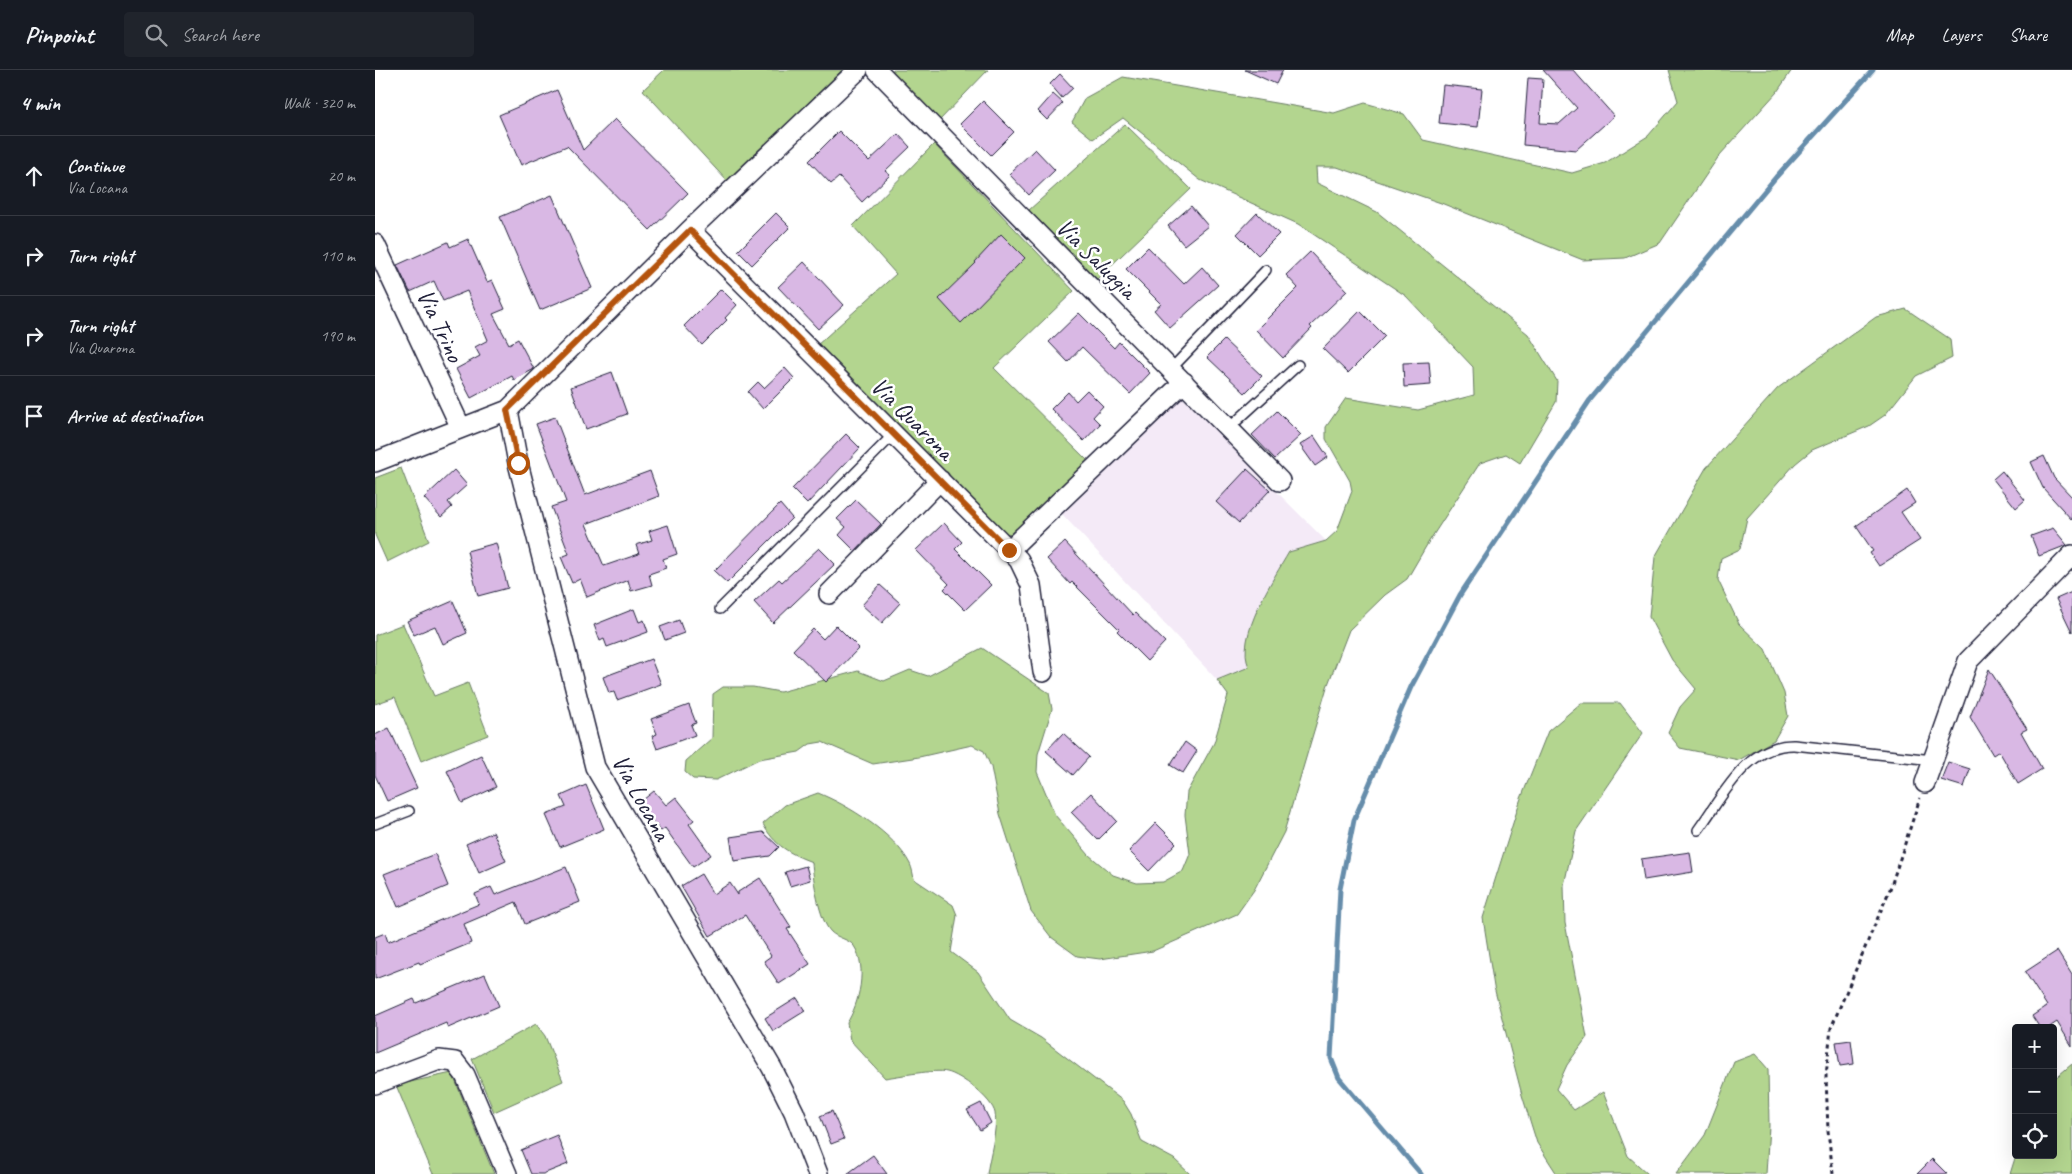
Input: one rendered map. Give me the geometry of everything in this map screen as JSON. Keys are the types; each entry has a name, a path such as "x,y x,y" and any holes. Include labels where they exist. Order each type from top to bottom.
{"street":[{"path":"375,462 507,410 690,230 858,70"},
{"name":"Via Saluggia","path":"877,70 1280,481"},
{"name":"Via Quarona","path":"690,230 1023,565 1031,585 1043,672"},
{"name":"Via Trino","path":"375,244 461,428"},
{"path":"1009,550 1177,375"},
{"name":"Via Locana","path":"507,410 518,463 595,767 772,1068 794,1112 818,1174"},
{"path":"829,594 940,480"},
{"path":"1925,783 1968,661 2072,555"},
{"path":"375,1084 439,1060 455,1062 465,1075 507,1174"}],"lane":[{"path":"1177,375 1265,270"},
{"path":"1229,428 1298,365"},
{"path":"720,609 894,434"},
{"path":"1698,830 1751,760 1774,746 1794,745 1933,760"},
{"path":"375,824 409,811"}],"path":[{"path":"1833,1174 1828,1130 1826,1076 1831,1028 1890,889 1925,783"}],"shaded area":[{"path":"1182,397 1326,541 1289,552 1250,667 1217,680 1062,514"}],"green space":[{"path":"664,70 842,70 728,182 643,90"},
{"path":"889,70 988,70 939,121"},
{"path":"1669,70 1792,70 1777,92 1719,156 1660,243 1625,258 1583,260 1441,203 1337,167 1316,167 1317,183 1377,212 1528,334 1557,381 1556,402 1520,463 1506,454 1480,463 1407,579 1385,595 1349,630 1327,687 1284,832 1254,890 1237,914 1153,951 1100,959 1077,956 1051,937 1031,911 1000,814 991,767 984,751 972,745 919,757 873,764 822,742 810,744 799,752 759,759 716,780 693,779 685,772 686,761 712,738 713,694 723,687 753,687 780,692 858,671 884,681 910,670 928,676 982,648 1049,693 1052,709 1038,754 1037,772 1055,815 1089,855 1113,875 1137,883 1163,882 1183,871 1190,854 1185,815 1187,792 1214,743 1228,695 1217,680 1249,667 1246,655 1247,640 1258,608 1274,577 1289,552 1326,541 1337,531 1352,491 1350,481 1326,439 1326,427 1346,398 1418,410 1474,395 1473,367 1406,296 1298,224 1200,180 1123,118 1093,139 1072,122 1085,98 1123,77 1334,113 1365,103 1404,114 1423,140 1572,173 1605,163 1648,136 1678,101"},
{"path":"1125,124 1191,189 1097,279 1029,210"},
{"path":"934,144 1074,291 994,368 1090,463 1019,533 1002,534 816,346 896,274 853,226"},
{"path":"1906,309 1950,339 1952,358 1916,376 1885,415 1869,426 1812,450 1795,464 1747,518 1740,549 1721,558 1718,580 1739,624 1765,649 1784,693 1788,716 1774,740 1739,760 1680,748 1668,733 1680,707 1696,689 1672,660 1649,617 1655,557 1706,468 1778,388 1876,317"},
{"path":"401,468 429,541 387,562 375,535 375,478"},
{"path":"403,624 434,696 468,683 488,735 421,761 395,697 375,704 375,635"},
{"path":"1581,703 1620,703 1643,733 1576,831 1564,885 1565,923 1587,1037 1567,1065 1556,1089 1574,1110 1603,1092 1628,1156 1648,1174 1557,1174 1537,1143 1522,1095 1494,987 1483,918 1520,801 1548,731"},
{"path":"818,793 843,805 870,822 894,842 903,853 911,866 914,879 953,905 957,915 951,952 978,972 1010,1020 1041,1038 1123,1101 1131,1114 1142,1142 1174,1159 1190,1174 987,1174 996,1120 993,1107 975,1088 953,1074 941,1071 885,1078 850,1040 847,1023 858,996 861,975 861,964 854,946 831,932 823,918 817,899 812,862 783,848 772,838 763,824 785,805"},
{"path":"536,1024 545,1036 563,1081 494,1112 472,1059"},
{"path":"1755,1054 1768,1069 1769,1126 1766,1174 1676,1174 1705,1135 1734,1062"},
{"path":"2072,1064 2072,1174 2010,1174 2015,1159 2057,1159 2057,1077"},
{"path":"452,1073 494,1174 433,1174 396,1085"}],"building":[{"path":"1245,70 1283,70 1276,84"},
{"path":"1543,70 1573,70 1614,116 1576,150 1523,145 1528,78 1543,79 1540,123 1559,124 1577,108"},
{"path":"1060,74 1073,88 1062,98 1050,84"},
{"path":"1443,85 1482,89 1478,127 1439,123"},
{"path":"557,90 583,150 615,119 688,193 650,230 567,146 521,165 499,115"},
{"path":"1053,94 1063,103 1047,120 1038,111"},
{"path":"983,101 1014,132 991,155 960,124"},
{"path":"839,131 869,161 898,134 910,147 885,171 890,175 862,202 839,177 831,184 809,161"},
{"path":"1035,149 1055,170 1029,195 1009,174"},
{"path":"552,195 592,288 540,310 500,217"},
{"path":"1191,206 1208,226 1184,245 1168,226"},
{"path":"776,213 790,227 752,265 738,251"},
{"path":"1257,213 1279,234 1258,255 1237,234"},
{"path":"1001,234 1025,258 961,323 939,299 976,263"},
{"path":"468,239 487,282 492,280 505,309 493,314 509,344 518,339 534,369 514,380 512,376 471,398 456,369 480,356 475,347 488,340 467,291 443,301 434,281 410,292 397,265 448,242 450,247"},
{"path":"1148,247 1184,284 1202,267 1218,285 1170,328 1154,310 1161,304 1126,269"},
{"path":"1310,252 1347,291 1310,326 1312,328 1283,358 1256,330 1298,288 1286,275"},
{"path":"804,262 844,305 818,329 778,287"},
{"path":"721,289 737,305 725,318 727,320 702,345 684,326"},
{"path":"1360,311 1385,336 1348,373 1323,349"},
{"path":"1079,313 1114,348 1119,342 1150,373 1130,394 1082,347 1068,362 1049,342"},
{"path":"1224,340 1262,376 1245,393 1207,357"},
{"path":"1429,362 1431,385 1404,387 1403,363"},
{"path":"785,368 794,378 763,409 748,392 758,382 764,388"},
{"path":"612,372 627,414 586,429 571,387"},
{"path":"1087,390 1103,406 1093,417 1100,424 1084,441 1051,409 1068,392 1076,401"},
{"path":"1277,411 1301,435 1275,459 1252,435"},
{"path":"555,417 585,495 650,471 659,496 586,524 604,566 639,554 636,545 652,540 649,531 668,525 677,554 663,559 666,568 649,574 652,585 631,591 628,580 587,597 580,579 572,583 561,557 569,554 551,507 566,502 536,424"},
{"path":"846,434 860,448 807,504 792,489"},
{"path":"1314,436 1328,457 1315,466 1300,445"},
{"path":"2044,456 2054,478 2072,497 2072,520 2043,488 2031,462"},
{"path":"1247,469 1270,490 1239,523 1216,502"},
{"path":"454,470 467,485 448,502 452,507 441,517 424,498"},
{"path":"2002,471 2025,500 2016,508 1993,479"},
{"path":"1907,490 1915,503 1901,512 1920,540 1879,566 1870,553 1873,551 1856,526"},
{"path":"856,500 881,524 855,551 839,535 846,527 837,519"},
{"path":"780,504 792,518 727,583 714,571"},
{"path":"944,523 962,542 955,549 991,585 965,610 944,589 949,584 916,550"},
{"path":"2053,528 2067,545 2039,556 2031,536"},
{"path":"1065,542 1133,615 1135,613 1165,642 1147,661 1117,631 1119,629 1072,582 1070,584 1047,559"},
{"path":"496,543 508,588 478,596 467,551"},
{"path":"819,548 835,564 773,623 754,602 779,579 782,582"},
{"path":"880,585 900,603 882,623 862,605"},
{"path":"2072,592 2072,632 2056,599"},
{"path":"453,601 467,633 443,644 435,626 414,635 407,621"},
{"path":"634,609 639,622 644,620 648,632 607,647 604,639 600,641 594,625"},
{"path":"679,620 684,633 665,640 660,627"},
{"path":"836,625 859,648 826,682 793,650 813,629 823,639"},
{"path":"651,659 661,684 617,700 614,692 609,693 603,677"},
{"path":"1989,669 2027,729 2021,732 2042,769 2018,784 1999,751 1993,755 1970,717"},
{"path":"689,705 696,723 691,725 695,735 657,749 652,736 657,734 651,719"},
{"path":"389,728 417,788 387,801 375,775 375,735"},
{"path":"1063,733 1089,757 1073,775 1046,751"},
{"path":"1185,742 1197,751 1183,773 1170,765"},
{"path":"481,755 496,787 462,803 447,771"},
{"path":"1948,762 1970,769 1964,787 1941,780"},
{"path":"586,785 604,829 560,847 546,815 566,807 561,796"},
{"path":"654,791 666,805 676,797 694,820 689,824 711,855 693,867 665,828 661,831 638,804"},
{"path":"1091,793 1117,821 1098,840 1071,812"},
{"path":"1156,823 1176,843 1149,871 1129,851"},
{"path":"493,832 506,861 479,873 466,844"},
{"path":"763,832 779,847 770,856 734,861 730,837"},
{"path":"1690,852 1693,872 1644,880 1641,859"},
{"path":"435,854 448,886 398,907 384,874"},
{"path":"806,866 810,880 790,886 785,872"},
{"path":"566,867 580,902 525,924 516,902 464,924 471,943 420,964 419,962 375,979 375,937 385,933 388,942 479,904 475,894 491,887 495,895"},
{"path":"701,874 713,894 730,883 738,895 738,892 760,878 791,927 787,929 810,964 779,984 764,961 771,956 745,915 710,936 681,886"},
{"path":"2057,951 2072,975 2072,1046 2057,1022 2054,1024 2037,1024 2032,1016 2047,1006 2025,972"},
{"path":"485,974 499,1006 448,1028 446,1023 375,1053 375,1016 414,999 416,1003"},
{"path":"797,998 805,1011 773,1031 765,1018"},
{"path":"1851,1040 1854,1064 1840,1066 1836,1042"},
{"path":"981,1103 991,1123 980,1130 967,1110"},
{"path":"832,1111 844,1139 831,1144 820,1116"},
{"path":"557,1135 568,1164 543,1174 531,1174 521,1150"},
{"path":"873,1155 887,1174 847,1174"},
{"path":"1932,1159 1947,1174 1917,1174"}],"waterway":[{"path":"1421,1174 1339,1078 1331,1058 1340,889 1354,820 1411,687 1460,595 1590,400 1776,177 1873,70"}],"route":[{"path":"518,463 507,410 690,230 1009,550"}]}
